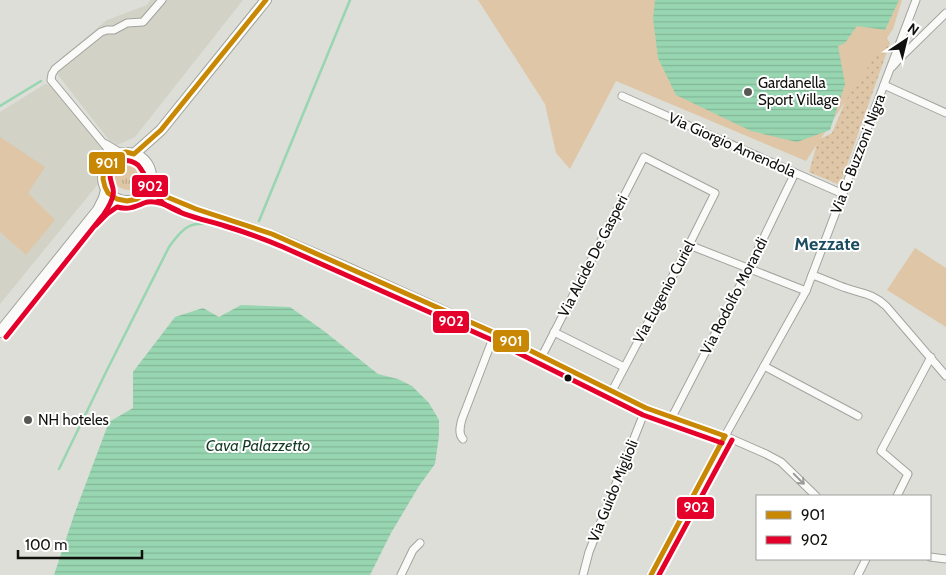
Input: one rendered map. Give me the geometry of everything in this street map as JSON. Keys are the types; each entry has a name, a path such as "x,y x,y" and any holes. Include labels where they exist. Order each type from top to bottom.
{"main road":[{"path":"134,154 161,130 266,0"},
{"path":"147,162 150,150 161,130"},
{"path":"121,153 134,154 147,162 151,173 151,183 143,195 137,199 123,201 117,199 106,190 103,176 104,168 108,161 121,153"},
{"path":"0,332 98,210 106,190"},
{"path":"98,210 117,199"}],"street":[{"path":"108,161 108,149 51,80 52,74 55,69 101,32 114,30 127,23 143,22 162,0"},
{"name":"Via G. Buzzoni Nigra","path":"651,575 725,436 806,291 916,0"},
{"path":"888,74 900,58 945,13"},
{"path":"884,85 946,113"},
{"name":"Via Giorgio Amendola","path":"622,96 843,194"},
{"path":"103,142 121,153"},
{"name":"Via Alcide De Gasperi","path":"542,356 644,157 715,193"},
{"path":"151,173 167,197"},
{"name":"Via Rodolfo Morandi","path":"672,418 796,173"},
{"name":"Via Eugenio Curiel","path":"612,391 715,193"},
{"path":"143,195 167,197 196,209 272,234 496,333 646,408 725,436 766,454 781,462 815,495"},
{"path":"689,245 806,291"},
{"path":"812,275 879,300 946,376"},
{"path":"554,332 624,367"},
{"path":"463,439 460,431 462,419 496,333"},
{"path":"898,495 908,474 881,451 931,357"},
{"path":"764,366 858,416"},
{"name":"Via Guido Miglioli","path":"583,575 589,552 646,408"},
{"path":"401,575 413,550 420,543"},
{"path":"931,557 946,558"},
{"path":"858,575 866,560"}],"shaded area":[{"path":"150,0 243,0 135,137 117,145 109,140 58,75 60,59 107,20 147,5"},
{"path":"45,84 50,85 103,147 104,158 97,173 98,184 0,304 0,112"}],"green space":[{"name":"Gardanella Sport Village","path":"478,0 902,0 893,29 806,161 616,81 570,169 556,153 545,104"},
{"path":"882,31 890,43 840,185 809,172 818,140 832,133 850,90"},
{"path":"0,137 45,167 28,193 55,220 26,255 0,232"},
{"path":"128,160 139,164 143,175 139,186 128,190 117,186 113,175 117,164"},
{"path":"915,248 946,268 946,327 887,290"}],"water":[{"path":"655,0 899,0 885,30 857,26 845,43 838,46 845,84 830,130 797,142 751,131 676,95 658,58 653,18"},
{"name":"Cava Palazzetto","path":"241,305 290,307 324,331 378,374 398,379 412,386 429,403 439,420 435,464 419,486 391,533 370,575 54,575 109,422 133,408 133,372 175,317 203,308 219,317"}],"waterway":[{"path":"259,221 350,0"},
{"path":"0,106 41,81"},
{"path":"59,469 169,247 180,233 190,226 195,224 219,225"}],"transit line":[{"name":"901","path":"266,0 161,130 134,154 126,152 117,154 108,161 104,168 103,179 108,193 117,199 127,201 137,199 143,195 167,197 196,209 272,234 495,333 646,408 725,436"},
{"name":"902","path":"6,337 104,214 112,200 113,188 110,175 113,166 120,161 129,161 138,165 159,199 177,211 247,233 283,247 492,340 643,415 722,443"},
{"name":"902","path":"96,225 117,207 128,208 153,202 179,211"},
{"name":"901","path":"651,575 725,436"},
{"name":"902","path":"659,575 732,440"}],"place":[{"name":"Gardanella Sport Village","path":"748,92"},
{"name":"NH hoteles","path":"28,420"}],"district":[{"name":"Mezzate","path":"827,244"}]}
